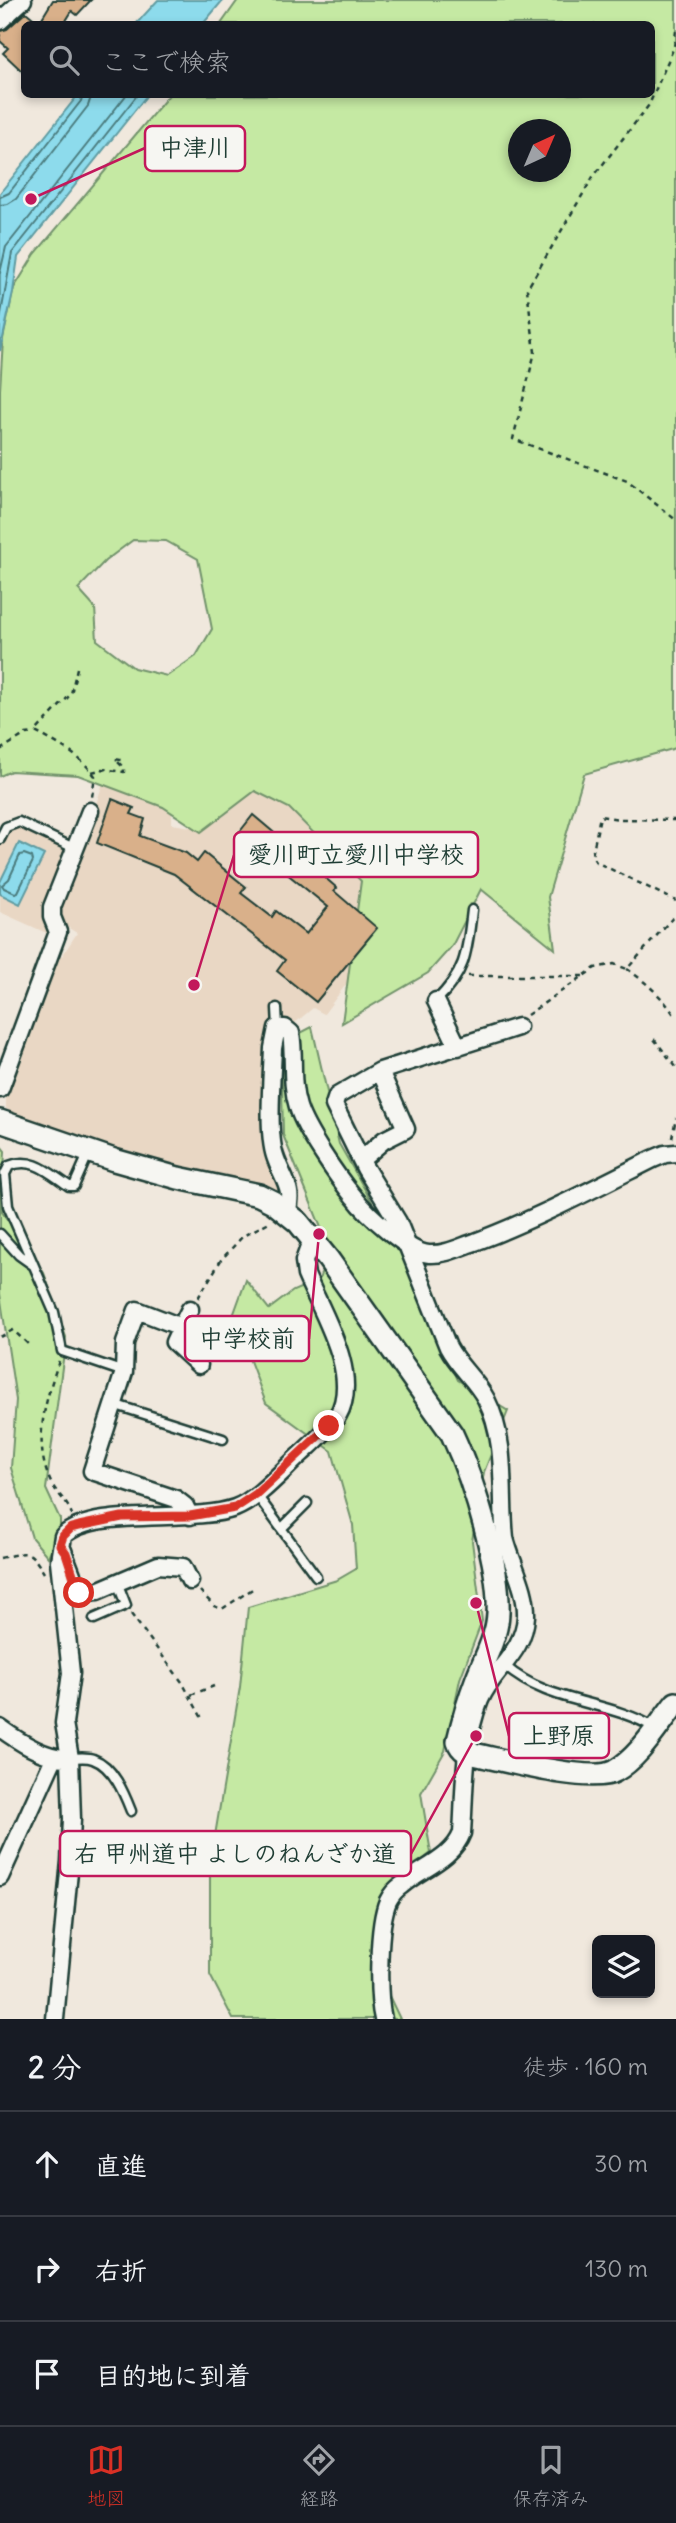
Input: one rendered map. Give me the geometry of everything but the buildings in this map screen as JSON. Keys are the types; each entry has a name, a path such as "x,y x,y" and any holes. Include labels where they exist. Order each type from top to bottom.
{"street":[{"path":"0,21 23,0"},
{"path":"0,1089 58,932 52,917 52,907 90,811"},
{"path":"436,1001 458,1047"},
{"path":"383,2019 380,1993 382,1924 388,1901 394,1891 449,1852 458,1842 462,1833 467,1753 482,1697 521,1638 526,1612 515,1563 508,1552 505,1538 498,1432 479,1387 455,1360 448,1347 398,1222 334,1105 337,1096 380,1071 519,1027"},
{"path":"287,1212 292,1198 275,1156 272,1135 273,1048 274,1035 278,1028 285,1028 291,1033 293,1090 305,1123 354,1197 383,1226 409,1246 425,1254 446,1252 515,1227 671,1153"},
{"path":"362,1160 384,1140 406,1129 380,1071"},
{"path":"0,1121 89,1152 178,1178 259,1195 287,1212 312,1239 452,1434 466,1462 490,1551 498,1601 497,1624 469,1699 458,1741 460,1747 467,1753 598,1776 608,1774 622,1766 676,1703"},
{"path":"55,2019 70,1861 70,1758 64,1723 71,1673 59,1561 60,1545 63,1536 71,1528 79,1526 122,1517 190,1516 235,1508 256,1494 329,1426 338,1414 347,1389 343,1361 306,1275 304,1261 312,1239"},
{"path":"190,1309 174,1342 199,1365"},
{"path":"181,1327 137,1310 125,1343 124,1372 92,1471 176,1499 186,1506 190,1516"},
{"path":"60,1545 66,1553 79,1593 97,1591 158,1565 183,1567 190,1580"},
{"path":"0,1728 14,1739 54,1758 70,1758"},
{"path":"0,1877 54,1758"}],"lane":[{"path":"0,839 6,827 13,822 19,822 76,849"},
{"path":"436,1001 458,975 462,962 467,957 472,910"},
{"path":"277,1008 278,1028"},
{"path":"89,1152 74,1186 69,1186 30,1162 20,1161 9,1166 5,1174 8,1206 54,1312 62,1351 124,1372"},
{"path":"0,1234 19,1255 33,1265"},
{"path":"113,1404 223,1439"},
{"path":"256,1494 316,1576"},
{"path":"282,1528 307,1503"},
{"path":"94,1619 126,1605 117,1582"},
{"path":"505,1666 531,1685 550,1693 639,1719 655,1728"},
{"path":"70,1758 92,1758 107,1769 123,1792 131,1811"}],"path":[{"path":"655,92 674,47 676,31"},
{"path":"652,98 593,177 527,289 535,352 513,439 627,481 676,520"},
{"path":"0,750 26,734 42,728 71,694 77,668"},
{"path":"35,732 63,746 95,776 90,811"},
{"path":"92,772 103,769 124,772 124,768 115,759 121,760"},
{"path":"676,820 600,816 592,856 596,862 676,901"},
{"path":"627,968 676,914"},
{"path":"519,1027 520,1020 595,968 614,964 627,968 638,976 671,1008 676,1018"},
{"path":"458,975 585,976"},
{"path":"654,1039 676,1067"},
{"path":"671,1153 676,1118"},
{"path":"190,1309 221,1260 243,1236 287,1212"},
{"path":"0,1337 13,1330 28,1344"},
{"path":"62,1351 46,1398 43,1461 54,1489 70,1510"},
{"path":"0,1558 27,1552 33,1555 45,1574"},
{"path":"190,1580 214,1606 222,1609 254,1588"},
{"path":"126,1605 190,1695 203,1720"},
{"path":"190,1695 214,1686"}],"shaded area":[{"path":"103,783 172,805 172,824 191,827 242,783 274,791 398,914 324,1014 313,1008 295,1023 271,1017 268,1036 286,1196 194,1174 19,1120 6,1108 6,1093 58,954 62,956 77,933 59,922 60,912"},
{"path":"14,824 59,841 68,851 51,935 0,912 0,842 4,833"}],"green space":[{"path":"238,0 676,0 676,748 584,774 548,897 555,949 481,889 452,946 428,973 342,1023 361,881 289,808 255,791 201,832 163,807 78,775 11,771 0,776 0,390 3,339 14,288 35,254 166,98 655,98 655,21 223,21","holes":["133,540 166,541 198,559 212,629 196,656 167,676 134,668 97,640 95,608 78,589 105,561"]},
{"path":"312,1027 339,1144 401,1253 458,1380 508,1411 484,1472 472,1541 482,1621 460,1679 445,1751 421,1793 431,1853 388,1888 371,1958 400,2019 233,2019 210,1975 210,1865 240,1687 248,1607 337,1580 356,1569 353,1525 332,1451 266,1403 233,1316 246,1280 269,1309 293,1291 319,1280 329,1247 283,1135 281,1043"},
{"path":"0,1145 5,1151 2,1212 44,1273 66,1337 46,1489 60,1519 60,1528 48,1557 32,1538 11,1468 16,1400 0,1294"}],"water":[{"path":"158,0 223,0 206,21 139,21"},
{"path":"76,98 145,98 18,257 0,351 0,193"},
{"path":"19,843 44,855 20,904 0,894 0,882"}],"place":[{"name":"中津川","path":"31,199"},
{"name":"愛川町立愛川中学校","path":"194,985"},
{"name":"中学校前","path":"319,1234"},
{"name":"上野原","path":"476,1603"},
{"name":"右 甲州道中 よしのねんざか道","path":"476,1736"}],"route":[{"path":"79,1593 66,1553 60,1545 63,1536 71,1528 122,1517 190,1516 235,1508 247,1502 329,1426"}]}
